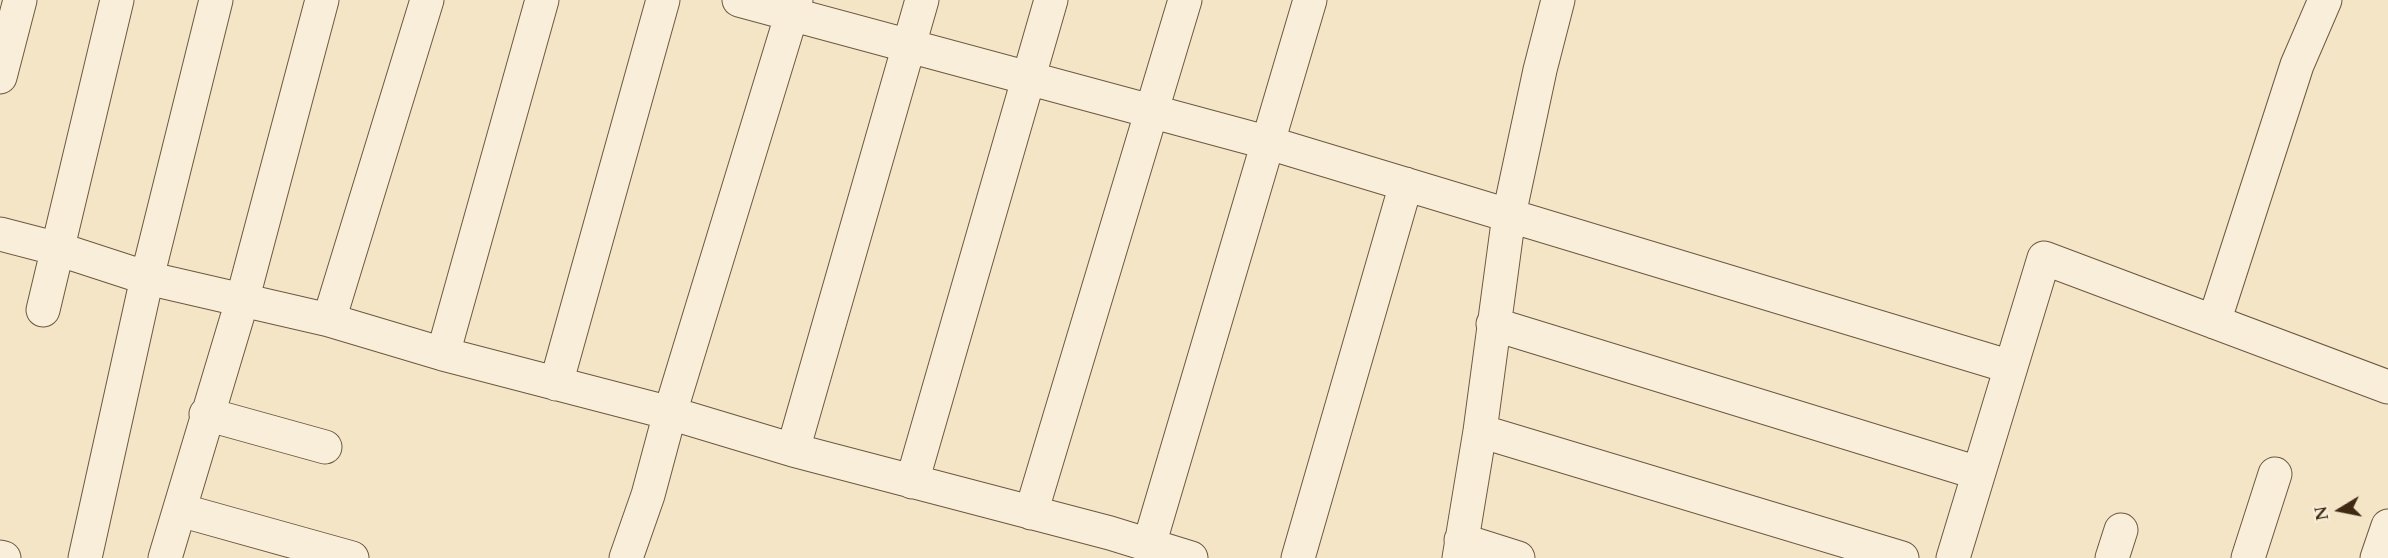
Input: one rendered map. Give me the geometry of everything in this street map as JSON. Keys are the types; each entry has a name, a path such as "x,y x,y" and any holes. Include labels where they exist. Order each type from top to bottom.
{"street":[{"path":"0,77 20,0"},
{"path":"43,310 117,0"},
{"path":"85,558 147,278 216,0"},
{"path":"165,558 206,414 242,301 322,0"},
{"path":"329,320 427,0"},
{"path":"443,354 542,0"},
{"path":"556,384 663,0"},
{"path":"739,0 794,8 908,46 1269,143 2011,367"},
{"path":"793,450 922,0"},
{"path":"912,482 1027,79 1052,0"},
{"path":"1031,513 1185,0"},
{"path":"1149,545 1310,0"},
{"path":"1518,558 1460,549 1480,431 1509,215 1540,70 1558,0"},
{"path":"2214,322 2297,65 2325,0"},
{"path":"626,558 648,495 670,413 794,8"},
{"path":"1298,558 1406,184"},
{"path":"0,234 58,249 147,278 329,320 443,354 670,413 793,450 1191,558"},
{"path":"1953,558 2044,258 2388,387"},
{"path":"1493,324 1978,473"},
{"path":"206,414 325,447"},
{"path":"1480,431 1902,558"},
{"path":"2248,558 2275,474"},
{"path":"180,510 352,558"},
{"path":"2377,558 2388,526"},
{"path":"0,556 4,558"}]}
